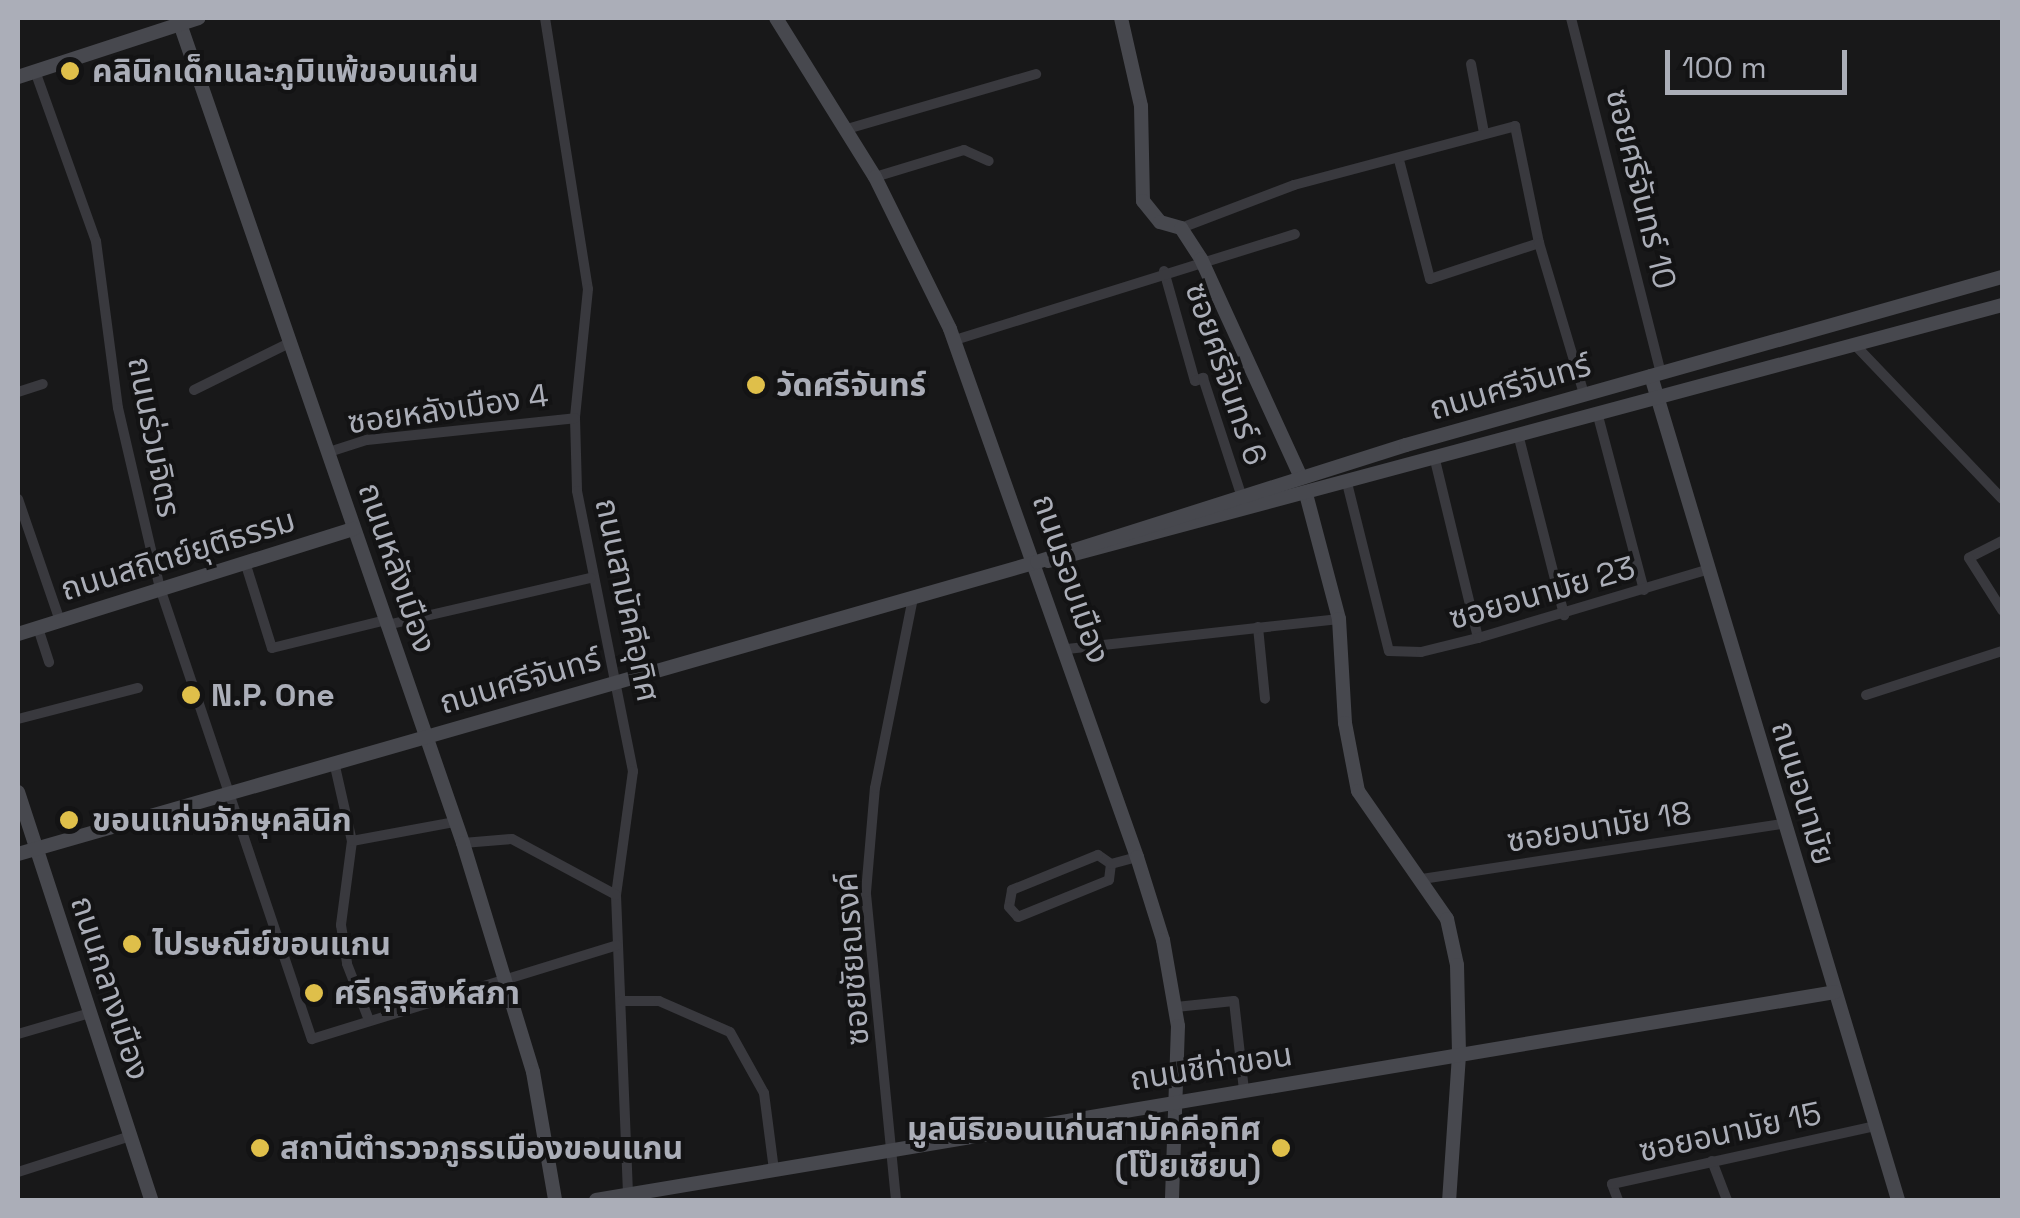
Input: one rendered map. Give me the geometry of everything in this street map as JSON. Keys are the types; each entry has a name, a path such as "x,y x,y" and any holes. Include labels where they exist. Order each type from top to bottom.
{"street":[{"path":"18,77 179,21 199,18"},
{"name":"ถนนสามัคคีอุทิศ","path":"545,18 588,290 575,418 577,492 591,578 633,771 616,895 628,1196"},
{"name":"ถนนรอบเมือง","path":"776,18 876,177 955,340 1037,562 1137,856 1176,1007 1180,1100 1172,1200"},
{"path":"1121,18 1141,106 1144,200 1160,222 1181,228 1294,186 1515,126 1539,242 1584,394"},
{"name":"ซอยศรีจันทร์ 10","path":"1572,18 1656,374"},
{"name":"ถนนหลังเมือง","path":"179,21 463,844 533,1072 555,1200"},
{"path":"1471,64 1484,133"},
{"name":"ถนนร่วมจิตร","path":"35,71 96,241 118,408 160,588 312,1039 369,1020"},
{"path":"847,129 1036,74"},
{"path":"876,177 964,150 989,161"},
{"path":"1399,160 1430,279 1539,242"},
{"path":"1181,228 1201,259 1300,477"},
{"path":"955,340 1201,259 1295,234"},
{"name":"ซอยศรีจันทร์ 6","path":"1164,271 1196,380 1203,378 1241,494"},
{"name":"ถนนศรีจันทร์","path":"18,854 1037,562 1241,494 1406,445 2002,277"},
{"path":"1980,284 1995,308"},
{"name":"ถนนศรีจันทร์","path":"1037,562 1072,560 1995,308"},
{"path":"194,390 291,342"},
{"path":"1856,346 2002,500"},
{"name":"ถนนอนามัย","path":"1656,374 1658,400 1706,570 1898,1200"},
{"path":"19,388 43,384"},
{"path":"1598,416 1644,590"},
{"name":"ซอยหลังเมือง 4","path":"329,452 367,440 575,418"},
{"path":"1518,438 1564,615"},
{"path":"1406,445 1412,466"},
{"path":"1435,460 1478,638"},
{"path":"1990,486 2002,481"},
{"name":"ซอยอนามัย 23","path":"1347,483 1390,651 1421,652 1478,638 1706,570"},
{"path":"1306,494 1339,618 1345,723 1358,791 1378,828 1422,879 1447,920 1457,965 1460,1055 1449,1200"},
{"path":"18,499 60,621"},
{"name":"ถนนสถิตย์ยุติธรรม","path":"18,634 354,529"},
{"path":"2002,540 1969,558 2002,610"},
{"path":"245,562 272,648 591,578"},
{"name":"ซอยชัยณรงค์","path":"896,1200 866,892 876,788 913,597"},
{"path":"1067,649 1339,618"},
{"path":"1258,627 1264,699"},
{"path":"38,628 49,662"},
{"path":"1866,695 2002,651"},
{"path":"18,719 138,688"},
{"path":"334,762 352,841 340,925 346,964 369,1020 617,945"},
{"name":"ถนนกลางเมือง","path":"18,792 151,1200"},
{"path":"352,841 455,822"},
{"name":"ซอยอนามัย 18","path":"1422,879 1783,824"},
{"path":"463,844 512,839 616,895"},
{"path":"1098,855 1112,864 1109,880 1018,917 1008,907 1012,890 1098,855"},
{"path":"1112,864 1137,856"},
{"name":"ถนนชีท่าขอน","path":"596,1200 675,1194 774,1170 891,1149 1835,992"},
{"path":"622,1001 659,1000 730,1032 764,1093 774,1170"},
{"path":"1176,1007 1234,1001 1244,1090"},
{"path":"18,1034 90,1013"},
{"name":"ซอยอนามัย 15","path":"1618,1200 1612,1184 1875,1126"},
{"path":"18,1172 130,1136"},
{"path":"1712,1162 1727,1200"}],"place":[{"name":"คลินิกเด็กและภูมิแพ้ขอนแก่น","path":"70,71"},
{"name":"วัดศรีจันทร์","path":"756,385"},
{"name":"N.P. One","path":"191,695"},
{"name":"ขอนแก่นจักษุคลินิก","path":"69,820"},
{"name":"ไปรษณีย์ขอนแกน","path":"132,944"},
{"name":"ศรีคุรุสิงห์สภา","path":"314,993"},
{"name":"สถานีตำรวจภูธรเมืองขอนแกน","path":"260,1148"},
{"name":"มูลนิธิขอนแก่นสามัคคีอุทิศ (โป๊ยเซียน)","path":"1281,1148"}]}
